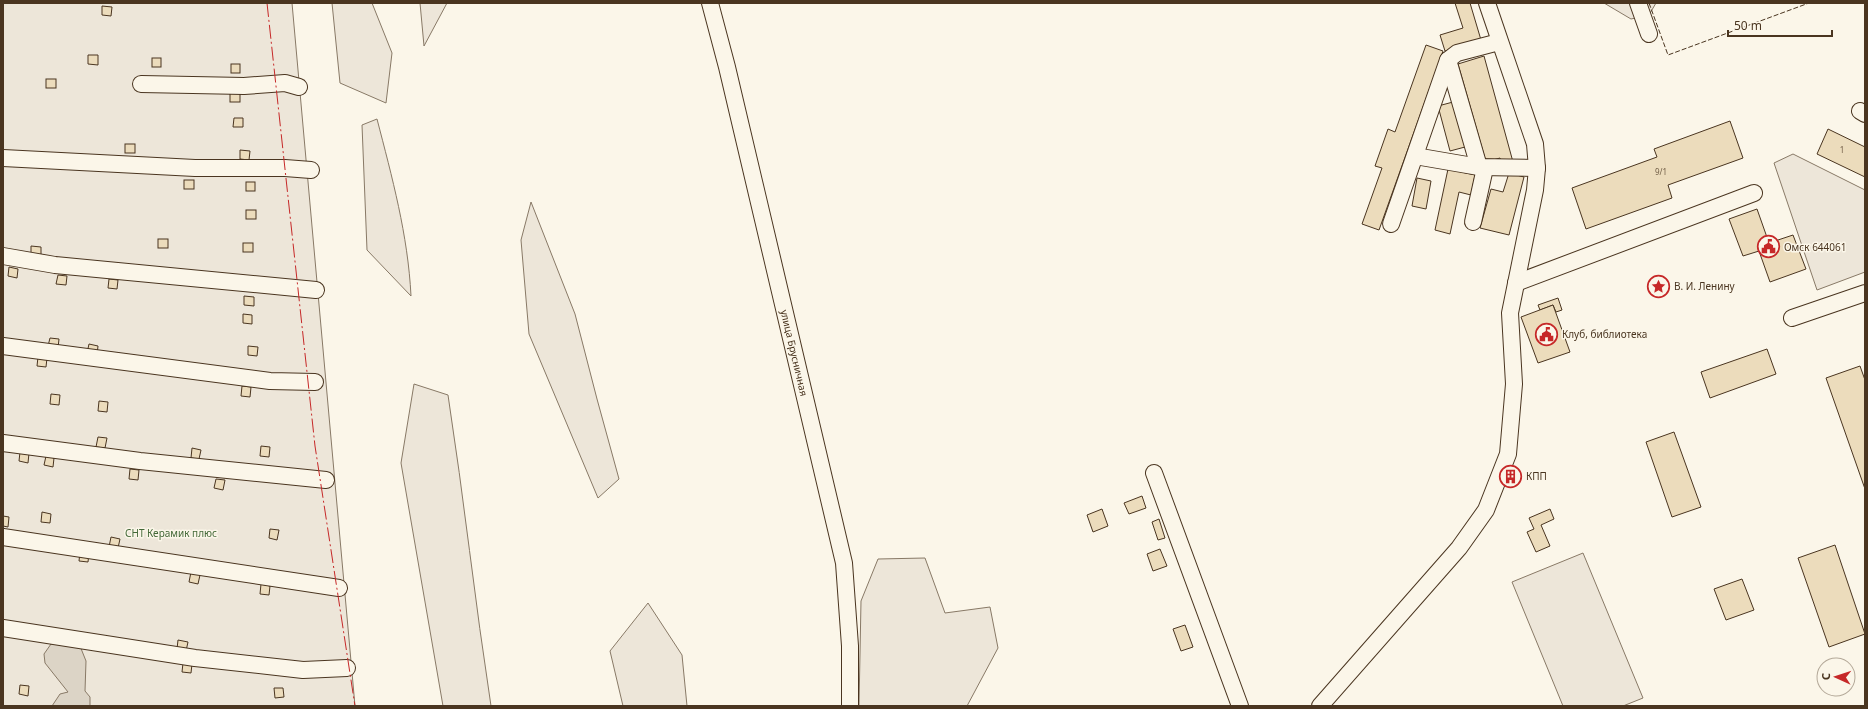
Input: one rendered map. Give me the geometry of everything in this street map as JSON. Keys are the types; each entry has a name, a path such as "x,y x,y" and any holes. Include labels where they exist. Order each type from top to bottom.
{"street":[{"name":"улица Брусничная","path":"710,3 727,67 844,563 850,646 850,706"},
{"path":"1320,706 1459,548 1486,510 1508,454 1514,384 1510,313 1535,190 1537,168 1535,144 1499,42 1487,3"},
{"path":"1638,3 1649,34"},
{"path":"1391,224 1448,60 1457,53 1499,42"},
{"path":"1448,60 1482,168 1473,222"},
{"path":"141,84 244,86 285,83 299,87"},
{"path":"1415,156 1482,168 1537,168"},
{"path":"3,158 195,168 285,168 311,170"},
{"path":"1516,283 1754,194"},
{"path":"3,256 55,264 316,290"},
{"path":"1792,318 1865,293"},
{"path":"3,346 270,381 315,382"},
{"path":"3,444 148,462 326,480"},
{"path":"1154,472 1240,706"},
{"path":"3,536 339,588"},
{"path":"3,628 195,658 303,670 347,668"}],"green space":[{"name":"СНТ Керамик плюс","path":"3,3 292,3 355,706 3,706"},
{"path":"332,3 372,3 392,53 386,103 340,83"},
{"path":"420,3 447,3 424,46"},
{"path":"1604,3 1656,3 1649,15 1631,19"},
{"path":"377,119 394,184 403,228 407,251 411,296 367,250 362,125"},
{"path":"1793,154 1865,190 1865,272 1817,290 1774,163"},
{"path":"531,202 575,314 619,479 598,498 529,334 521,240"},
{"path":"414,384 448,395 491,706 443,706 401,463"},
{"path":"1583,553 1643,698 1623,706 1563,706 1512,582"},
{"path":"925,558 945,613 990,607 998,648 967,706 859,706 861,601 878,559"},
{"path":"648,603 682,655 687,706 623,706 610,651"}],"shaded area":[{"path":"60,641 80,646 86,661 85,691 90,697 90,706 52,706 60,694 68,692 45,663 44,654 51,644"}],"building":[{"path":"1455,3 1470,3 1481,40 1445,51 1440,35 1463,28"},
{"path":"102,6 112,7 111,16 102,15"},
{"path":"1426,45 1443,51 1379,230 1362,224 1382,168 1375,166 1388,129 1395,132"},
{"path":"88,55 98,55 98,65 88,64"},
{"path":"1484,56 1513,162 1502,165 1500,158 1486,162 1458,64"},
{"path":"152,58 161,58 161,67 152,67"},
{"path":"231,64 240,64 240,73 231,73"},
{"path":"46,79 56,79 56,88 46,88"},
{"path":"230,93 240,93 240,102 230,102"},
{"path":"1453,102 1465,147 1450,151 1438,106"},
{"path":"234,118 243,118 243,127 233,127"},
{"path":"1730,121 1743,158 1668,185 1672,198 1586,229 1572,188 1657,157 1654,149"},
{"path":"1828,129 1865,147 1865,177 1817,154"},
{"path":"125,144 135,144 135,153 125,153"},
{"path":"240,150 250,151 249,160 240,159"},
{"path":"1448,169 1475,175 1471,195 1459,192 1450,234 1435,230"},
{"path":"1509,173 1524,177 1509,235 1480,228 1491,189 1503,192"},
{"path":"1417,178 1431,181 1426,209 1412,206"},
{"path":"184,180 194,180 194,189 184,189"},
{"path":"246,182 255,182 255,191 246,191"},
{"name":"Омск 644061","path":"1757,209 1769,243 1793,235 1806,269 1770,282 1759,251 1743,256 1729,219"},
{"path":"246,210 256,210 256,219 246,219"},
{"path":"158,239 168,239 168,248 158,248"},
{"path":"243,243 253,243 253,252 243,252"},
{"path":"31,246 41,247 41,256 31,255"},
{"path":"9,267 18,269 17,278 8,276"},
{"path":"58,275 67,276 66,285 56,284"},
{"path":"109,279 118,280 117,289 108,288"},
{"path":"244,296 254,297 254,306 244,305"},
{"path":"1558,298 1562,310 1556,312 1553,305 1540,310 1538,305"},
{"name":"Клуб, библиотека","path":"1553,305 1570,352 1538,363 1521,317"},
{"path":"243,314 252,315 252,324 243,323"},
{"path":"50,338 59,339 58,348 48,346"},
{"path":"89,344 98,346 97,355 87,353"},
{"path":"248,346 258,347 257,356 248,355"},
{"path":"1767,349 1776,374 1710,398 1701,372"},
{"path":"38,357 47,358 46,367 37,366"},
{"path":"1860,366 1865,380 1865,489 1826,378"},
{"path":"242,386 251,387 250,397 241,396"},
{"path":"51,394 60,395 59,405 50,404"},
{"path":"99,401 108,402 107,412 98,411"},
{"path":"1674,432 1701,507 1672,517 1646,442"},
{"path":"98,437 107,438 105,448 96,447"},
{"path":"261,446 270,447 269,457 260,456"},
{"path":"192,448 201,450 199,459 191,458"},
{"path":"20,452 29,453 28,463 19,461"},
{"path":"46,456 54,458 53,467 44,465"},
{"path":"130,469 139,470 138,480 129,479"},
{"name":"КПП","path":"1513,471 1516,477 1508,481 1505,474"},
{"path":"216,479 225,480 223,490 214,488"},
{"path":"1142,496 1146,508 1129,514 1124,503"},
{"path":"1102,509 1108,526 1093,532 1087,515"},
{"path":"1550,509 1554,519 1541,525 1550,546 1536,552 1527,532 1534,529 1529,518"},
{"path":"42,512 51,514 50,523 41,522"},
{"path":"3,516 9,517 8,527 3,526"},
{"path":"1159,519 1165,538 1158,540 1152,522"},
{"path":"270,529 279,530 277,540 269,538"},
{"path":"111,537 120,539 118,548 109,547"},
{"path":"1835,545 1865,634 1829,647 1798,558"},
{"path":"1160,549 1167,566 1153,571 1147,554"},
{"path":"80,552 89,553 88,562 79,561"},
{"path":"191,572 200,575 198,584 189,582"},
{"path":"1742,579 1754,610 1726,620 1714,589"},
{"path":"261,584 270,586 269,595 260,594"},
{"path":"1185,625 1193,647 1181,651 1173,629"},
{"path":"178,640 188,642 186,651 177,649"},
{"path":"183,663 192,664 191,673 182,672"},
{"path":"20,685 29,686 28,696 19,694"},
{"path":"274,688 283,688 284,697 275,698"}],"fence":[{"path":"1649,3 1668,55 1809,3"}],"power":[{"path":"267,3 315,446 355,706"}],"place":[{"name":"Омск 644061","path":"1769,247"},
{"name":"В. И. Ленину","path":"1659,286"},
{"name":"Клуб, библиотека","path":"1546,334"},
{"name":"КПП","path":"1511,476"}]}
